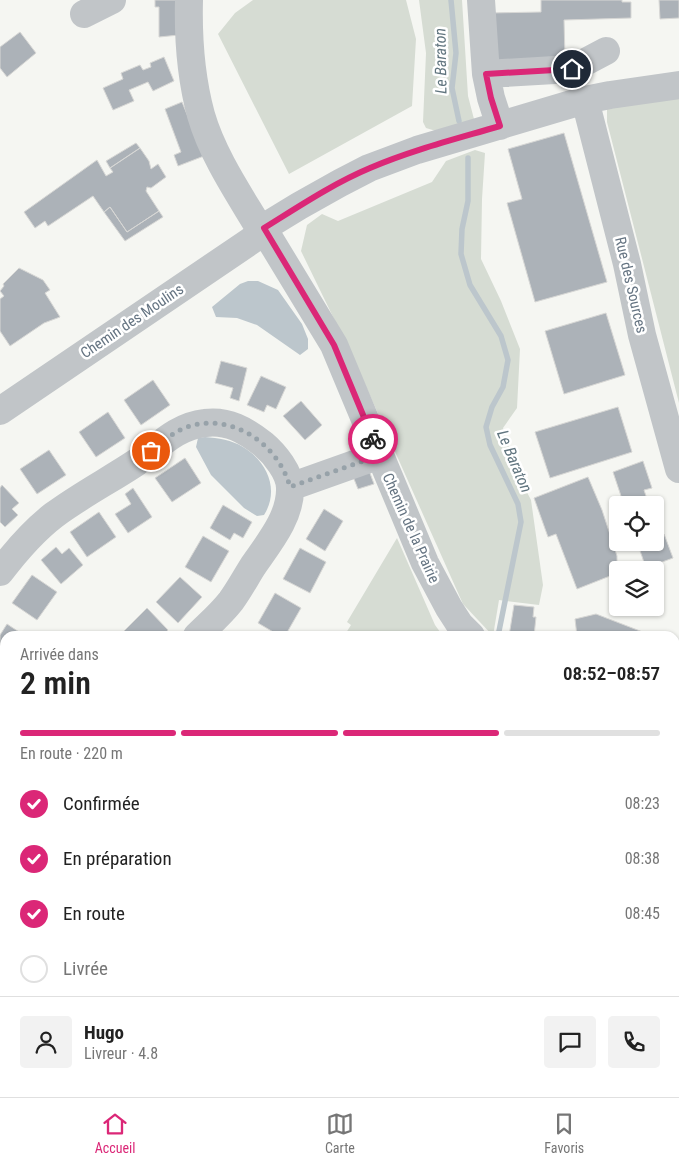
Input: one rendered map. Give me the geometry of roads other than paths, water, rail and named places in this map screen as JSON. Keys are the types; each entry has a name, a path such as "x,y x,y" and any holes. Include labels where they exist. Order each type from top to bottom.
{"street":[{"path":"84,14 112,0"},
{"path":"481,0 486,74 500,126"},
{"name":"Chemin de la Prairie","path":"195,4 193,75 201,115 210,140 255,222 264,228 334,345 437,587 466,631"},
{"path":"486,74 572,69 606,51"},
{"name":"Chemin des Moulins","path":"0,411 252,240 264,228 334,186 369,168 416,150 585,100 679,85"},
{"name":"Rue des Sources","path":"585,100 627,264 642,335 679,469"},
{"path":"0,572 33,533 54,515 138,461 177,431 205,423 222,423 238,427 267,448 288,477 290,487 288,503 277,531 231,601 202,631"},
{"path":"290,487 380,455"}],"waterway":[{"name":"Le Baraton","path":"451,0 456,53 452,88 459,121"},
{"name":"Le Baraton","path":"468,158 468,201 462,229 461,254 470,285 501,336 508,360 503,387 492,407 486,427 490,445 518,504 521,522 499,631"}]}
